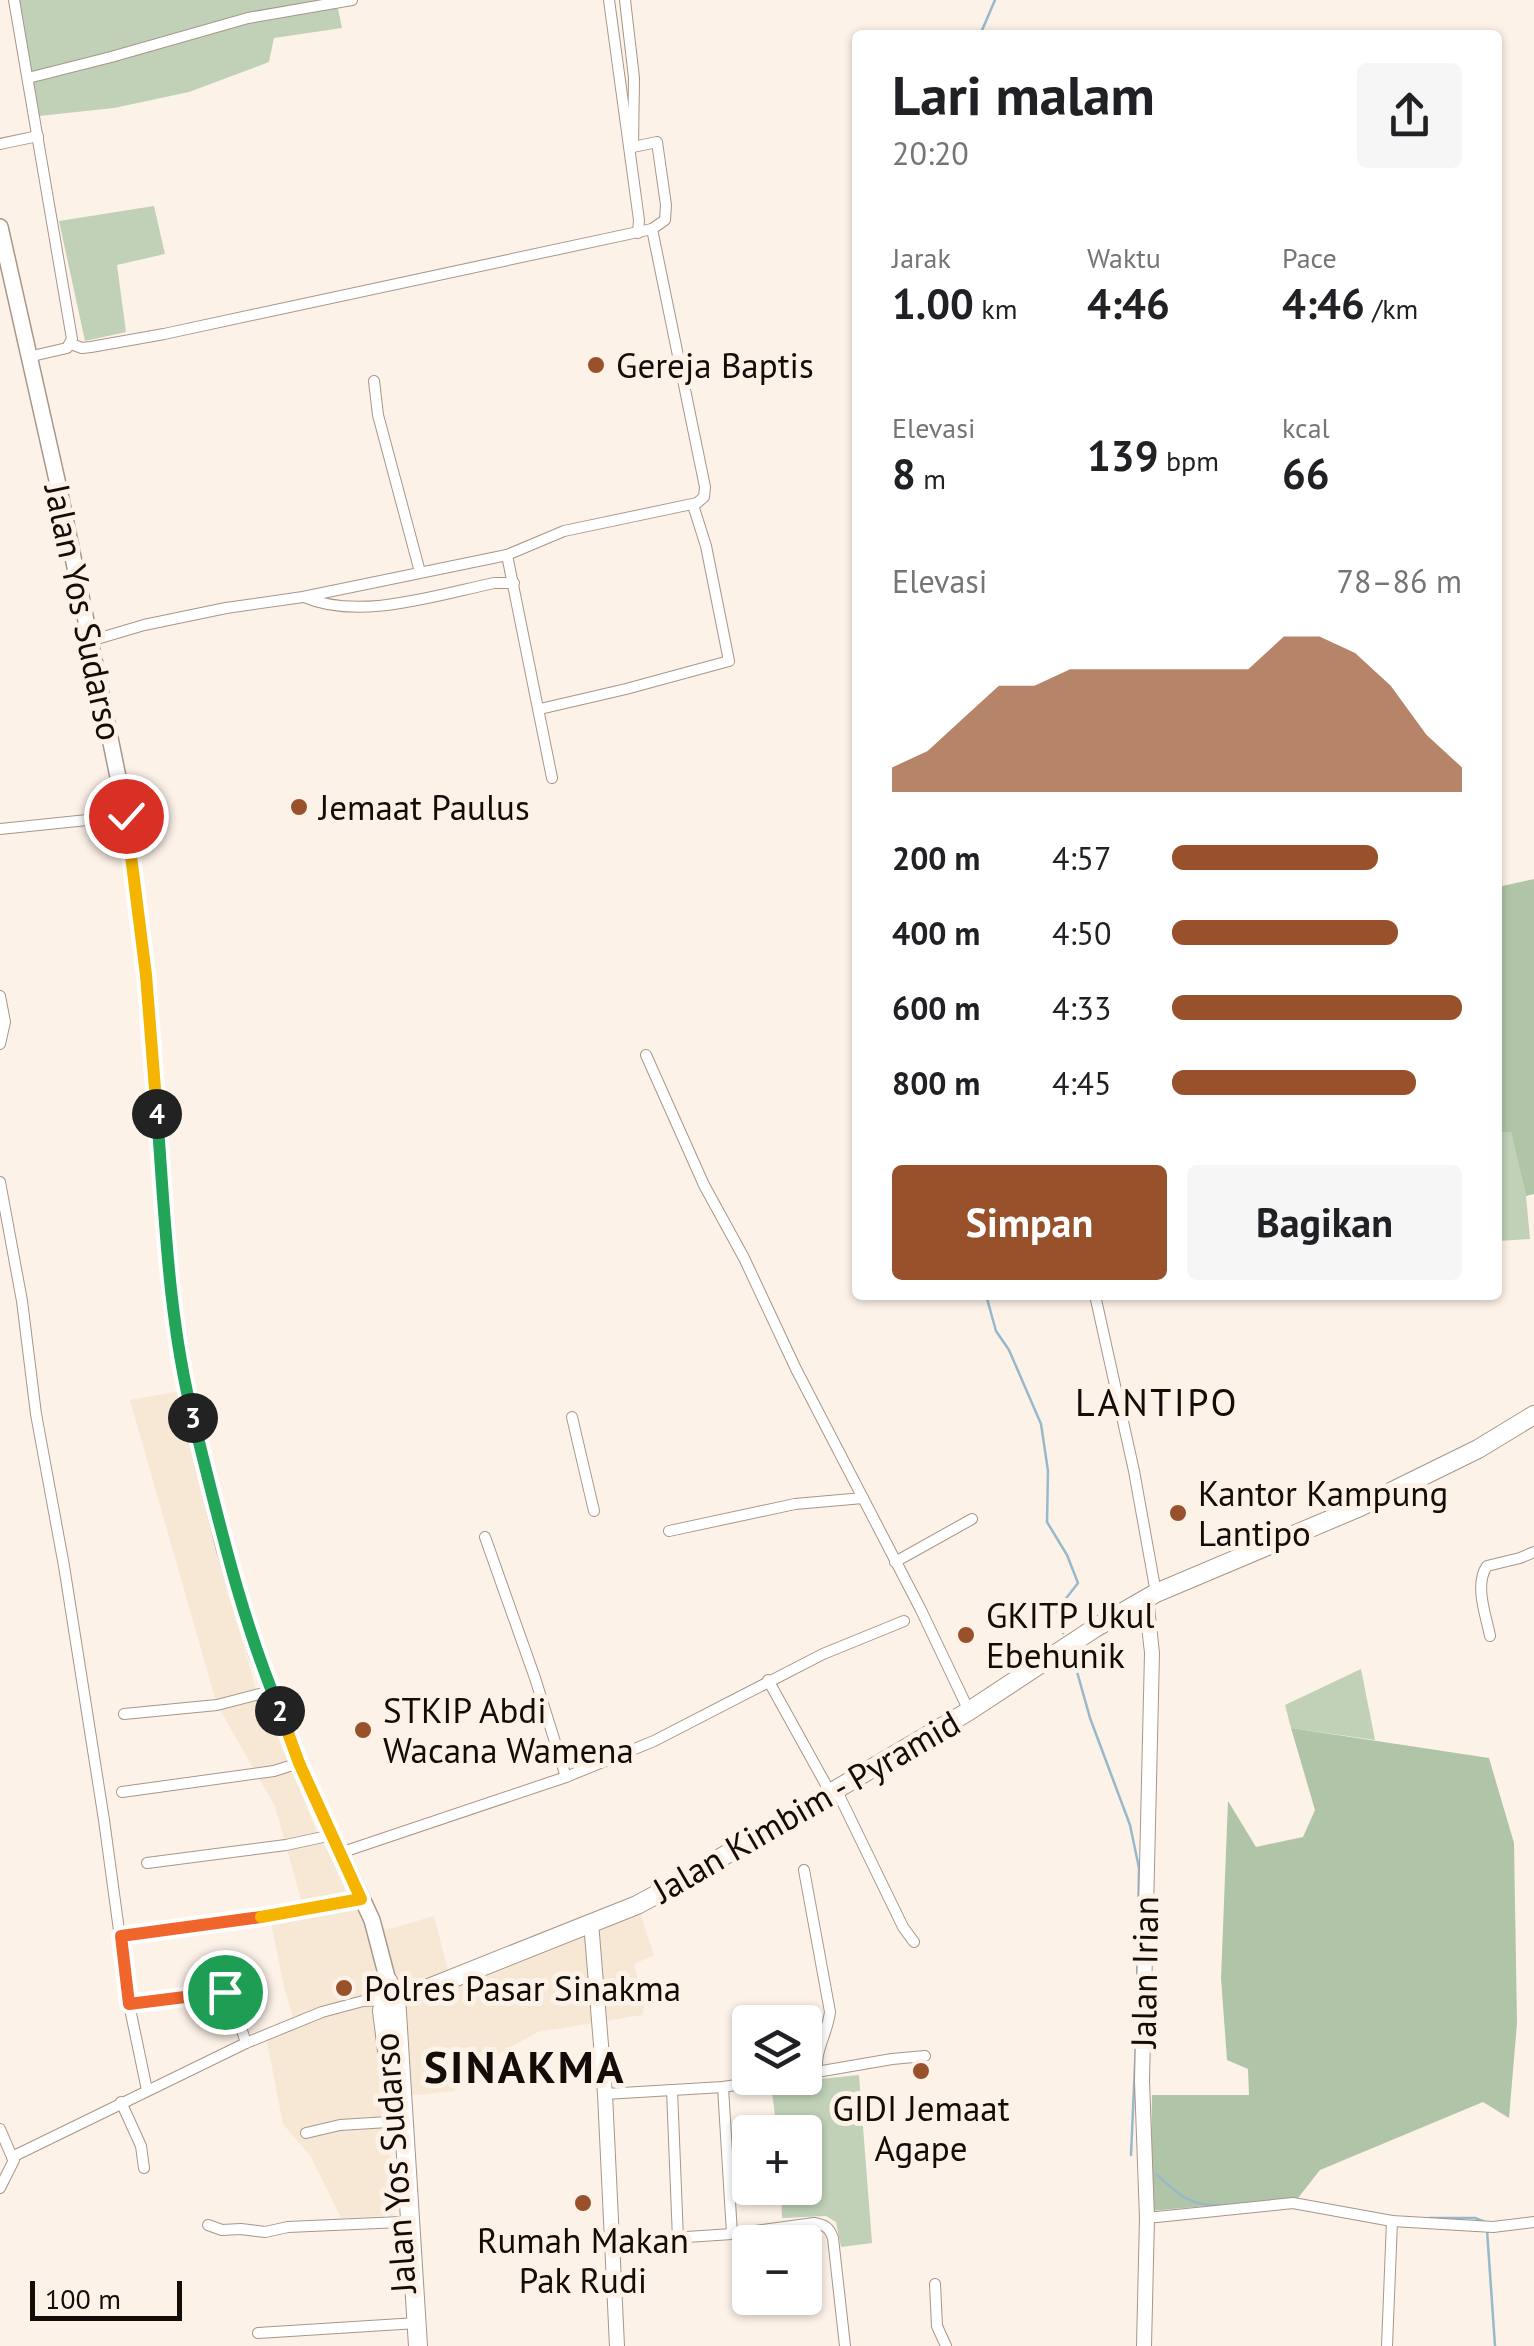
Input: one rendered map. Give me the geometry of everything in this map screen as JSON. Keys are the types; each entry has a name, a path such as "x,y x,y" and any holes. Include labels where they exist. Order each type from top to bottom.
{"highway":[{"name":"Jalan Kimbim - Pyramid","path":"389,1993 426,1989 637,1904 969,1711 1151,1595 1360,1507 1478,1449 1534,1415"},
{"name":"Jalan Yos Sudarso","path":"389,1993 400,2222 411,2323 418,2346"},
{"name":"Jalan Yos Sudarso","path":"398,2121 408,2154 411,2323 407,2346"}],"main road":[{"name":"Jalan Yos Sudarso","path":"0,227 126,816 146,975 176,1336 186,1390 224,1546 253,1642 299,1763 377,1932 389,1993"},
{"name":"Jalan Irian","path":"1144,2346 1147,2218 1142,2081 1151,1595"},
{"path":"591,1922 605,2094 618,2346"}],"street":[{"path":"14,0 72,339 68,348 28,357"},
{"path":"28,78 248,18 352,0"},
{"path":"609,0 634,176 638,233"},
{"path":"71,344 82,348 164,334 652,229 665,220 666,205 657,142 633,147 634,78 625,0"},
{"path":"0,144 38,136"},
{"path":"90,641 144,625 507,555 564,532 693,505 704,497 652,229"},
{"path":"374,382 378,416 420,572"},
{"path":"540,708 729,661 715,584 693,505"},
{"path":"507,555 552,778"},
{"path":"303,596 329,605 362,608 494,583 514,583"},
{"path":"0,828 126,816"},
{"path":"0,996 5,1022 0,1044"},
{"path":"646,1055 704,1184 969,1711"},
{"path":"0,1182 64,1566 129,2004 146,2090"},
{"path":"1096,1300 1134,1471 1151,1595"},
{"path":"572,1417 594,1511"},
{"path":"669,1531 794,1504 863,1498"},
{"path":"895,1562 972,1519"},
{"path":"485,1538 566,1777"},
{"path":"1490,1636 1481,1574 1487,1566 1534,1552"},
{"path":"340,1853 566,1777 654,1740 823,1654 904,1621"},
{"path":"768,1680 834,1791 914,1942"},
{"path":"124,1714 217,1705 270,1692"},
{"path":"122,1792 274,1772 299,1763"},
{"path":"146,1864 332,1835"},
{"path":"804,1870 830,2012 822,2043"},
{"path":"121,1936 224,1924 361,1899"},
{"path":"129,2004 230,1992 246,2042"},
{"path":"12,2157 246,2042 322,2012 389,1993"},
{"path":"822,2071 925,2056"},
{"path":"605,2094 732,2086"},
{"path":"611,2242 732,2234 723,2087"},
{"path":"672,2090 678,2239"},
{"path":"121,2102 141,2146 144,2168"},
{"path":"306,2133 340,2125 398,2121"},
{"path":"0,2129 14,2160 0,2188"},
{"path":"1147,2218 1293,2204 1392,2221 1493,2227 1534,2222"},
{"path":"1388,2346 1392,2221"},
{"path":"208,2226 266,2232 288,2227 400,2222"},
{"path":"794,2225 814,2222 830,2230 845,2346"},
{"path":"935,2284 937,2326 946,2346"},
{"path":"258,2333 411,2323"}],"shaded area":[{"path":"181,1391 216,1547 256,1689 317,1832 333,1860 355,1883 386,1930 434,1916 450,1978 637,1905 654,1955 634,1964 644,2007 642,2015 538,2032 462,2074 454,2091 388,2098 393,2216 341,2218 311,2157 283,2124 267,2042 293,2018 270,1918 304,1910 275,1806 217,1705 130,1400"}],"green space":[{"path":"18,0 353,0 337,4 342,28 274,38 269,62 189,92 114,108 39,116"},
{"path":"154,206 165,254 117,265 126,332 85,341 59,221"},
{"path":"1534,879 1534,1194 1526,1196 1511,1132 1502,1132 1502,886"},
{"path":"1511,1131 1526,1196 1530,1239 1502,1241 1502,1132"},
{"path":"1361,1669 1375,1740 1291,1728 1285,1705"},
{"path":"1291,1728 1489,1758 1514,1843 1517,2023 1509,2118 1483,2102 1320,2170 1298,2198 1150,2211 1152,2095 1249,2095 1248,2069 1227,2060 1221,1978 1228,1801 1256,1847 1303,1837 1315,1810"},
{"path":"859,2075 872,2243 841,2247 836,2222 826,2216 782,2218 782,2205 822,2205 822,2115 775,2115 772,2095 822,2095 822,2079"}],"waterway":[{"path":"982,30 995,0"},
{"path":"987,1300 996,1331 1009,1350 1041,1424 1048,1471 1047,1522 1078,1583 1057,1610 1063,1633"},
{"path":"1074,1661 1090,1718 1130,1825 1139,1868 1137,1989"},
{"path":"1131,2155 1136,2042"},
{"path":"1156,2174 1186,2198 1223,2205"},
{"path":"1429,2218 1475,2218 1485,2222"},
{"path":"1487,2230 1495,2346"}],"place":[{"name":"Gereja Baptis","path":"596,365"},
{"name":"Jemaat Paulus","path":"299,807"},
{"name":"Kantor Kampung Lantipo","path":"1178,1513"},
{"name":"GKITP Ukul Ebehunik","path":"966,1635"},
{"name":"STKIP Abdi Wacana Wamena","path":"363,1730"},
{"name":"Polres Pasar Sinakma","path":"344,1988"},
{"name":"GIDI Jemaat Agape","path":"921,2071"},
{"name":"Rumah Makan Pak Rudi","path":"583,2203"}],"district":[{"name":"LANTIPO","path":"1157,1401"},
{"name":"SINAKMA","path":"525,2066"}],"route":[{"path":"126,816 146,975 170,1289 186,1390 224,1546 270,1692 361,1899 224,1924 121,1936 129,2004 225,1992"}]}
